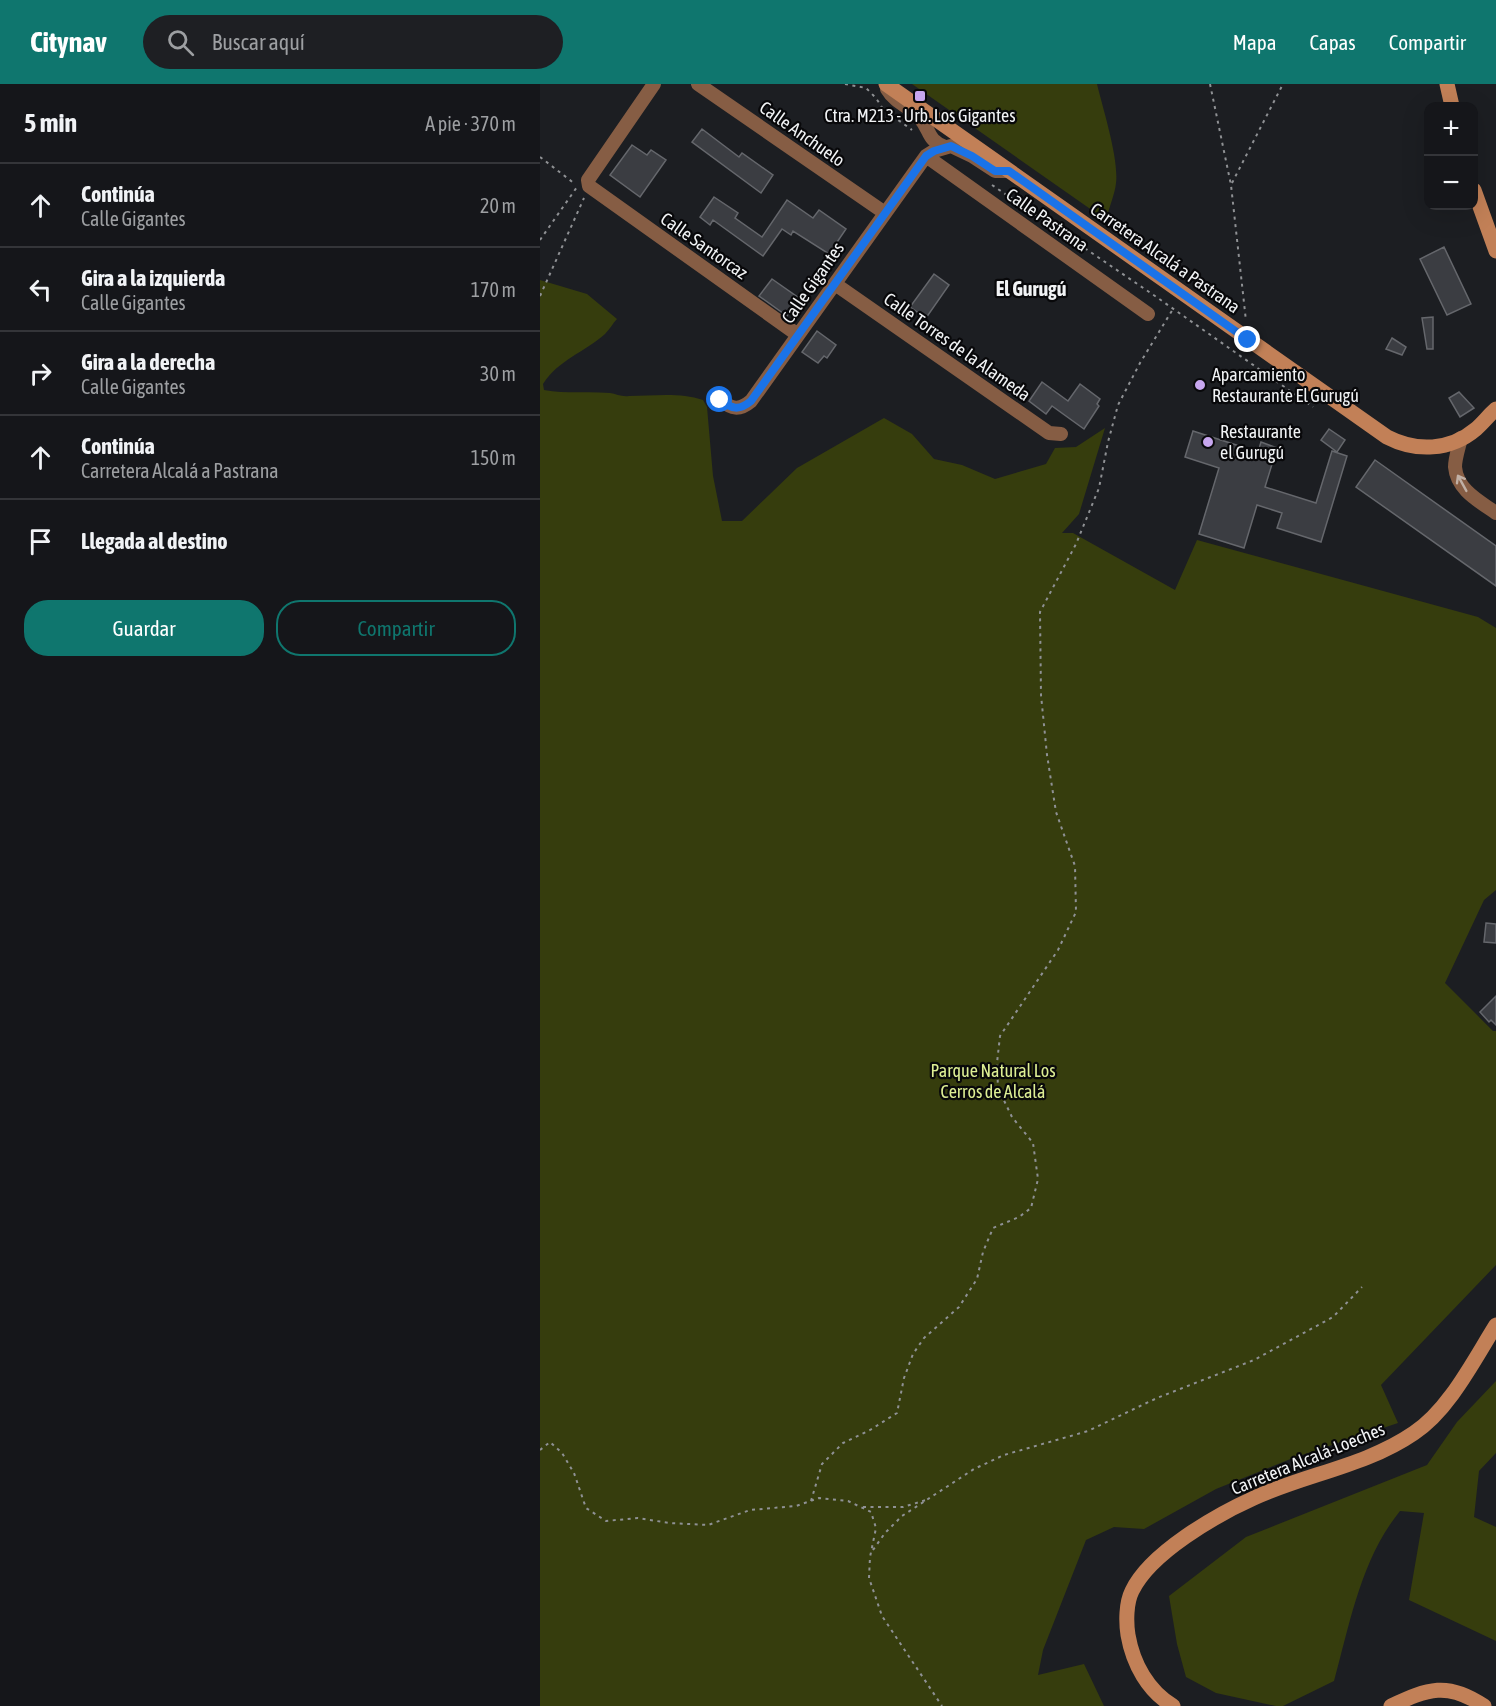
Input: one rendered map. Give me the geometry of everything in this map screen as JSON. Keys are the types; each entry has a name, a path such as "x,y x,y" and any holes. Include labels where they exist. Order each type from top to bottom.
{"main road":[{"name":"Carretera Alcalá a Pastrana","path":"886,84 929,122 954,132 1357,418 1401,444 1427,448 1444,446 1475,429 1494,409"},
{"path":"897,84 969,133 1009,171"},
{"path":"1447,84 1451,102"},
{"path":"1478,202 1496,251"},
{"path":"1487,225 1496,242"},
{"name":"Carretera Alcalá-Loeches","path":"1173,1706 1142,1677 1131,1652 1126,1623 1132,1592 1145,1570 1172,1545 1254,1498 1368,1457 1396,1445 1417,1431 1436,1414 1452,1393 1496,1325"},
{"path":"1390,1706 1408,1698 1442,1689 1454,1690 1484,1706"}],"street":[{"path":"584,185 654,84"},
{"name":"Calle Anchuelo","path":"698,84 885,213"},
{"path":"929,122 933,141 962,151 995,171 1009,171"},
{"path":"926,156 929,122"},
{"path":"945,147 954,132"},
{"name":"Calle Gigantes","path":"720,400 728,407 737,409 751,401 926,156 945,147"},
{"name":"Calle Pastrana","path":"926,156 1148,314"},
{"name":"Calle Santorcaz","path":"584,185 798,335"},
{"name":"Calle Torres de la Alameda","path":"835,284 1049,433 1061,434"},
{"path":"1461,438 1455,465 1459,481 1468,494 1496,513"}],"path":[{"path":"1210,84 1231,184 1248,340"},
{"path":"1231,184 1283,84"},
{"path":"540,157 584,185"},
{"path":"989,183 1313,407"},
{"path":"540,240 584,185"},
{"path":"540,296 584,185"},
{"path":"811,1501 822,1464 843,1443 897,1413 904,1378 913,1354 924,1338 959,1307 977,1279 983,1252 993,1228 1019,1217 1031,1208 1038,1179 1033,1143 1012,1117 998,1088 997,1064 1000,1036 1058,950 1076,912 1075,866 1056,812 1047,755 1041,695 1040,612 1076,544 1099,488 1118,405 1173,309"},
{"path":"871,1552 902,1516 974,1469 1004,1455 1088,1431 1157,1398 1254,1360 1333,1317 1362,1287"},
{"path":"540,1450 550,1442 562,1453 574,1473 586,1508 606,1521 638,1518 669,1523 708,1525 750,1510 796,1506 819,1498 848,1501 871,1512 876,1527 869,1578 882,1616 942,1706"},
{"path":"859,1506 903,1507 928,1499"}],"green space":[{"path":"912,84 1097,84 1113,148 1116,173 1115,187 1106,220"},
{"name":"Parque Natural Los Cerros de Alcalá","path":"540,280 587,294 617,319 605,334 556,369 543,384 544,390 610,393 621,396 676,395 703,400 707,407 713,476 722,521 742,521 797,468 884,418 912,434 934,459 962,465 995,479 1046,464 1055,448 1076,447 1105,428 1079,514 1062,533 1073,533 1175,590 1197,540 1478,617 1496,628 1496,890 1484,900 1445,983 1493,1031 1496,1031 1496,1265 1381,1385 1398,1423 1293,1458 1216,1489 1144,1529 1114,1527 1086,1540 1043,1650 1038,1675 1084,1664 1104,1706 540,1706"},
{"path":"1496,1381 1496,1453 1479,1471 1474,1517 1496,1527 1496,1641 1409,1600 1424,1513 1400,1511 1375,1550 1366,1571 1358,1592 1334,1681 1283,1706 1276,1706 1216,1693 1186,1677 1177,1644 1169,1596 1246,1537 1427,1465 1457,1422"}],"building":[{"path":"702,129 739,157 742,153 773,175 761,193 692,142"},
{"path":"632,145 647,155 651,150 666,160 640,197 610,175"},
{"path":"714,197 738,213 735,218 762,237 787,200 813,218 819,210 846,229 829,254 793,231 791,235 782,229 763,256 713,220 710,225 700,217"},
{"path":"1444,247 1471,304 1447,315 1420,259"},
{"path":"934,274 949,285 926,318 910,307"},
{"path":"772,279 799,298 787,316 759,296"},
{"path":"1433,317 1433,349 1427,349 1422,318"},
{"path":"817,331 836,345 827,358 824,356 818,363 802,352"},
{"path":"1392,338 1406,347 1402,355 1386,349"},
{"path":"1042,382 1068,401 1080,384 1100,399 1097,404 1099,406 1084,429 1052,406 1046,414 1029,401"},
{"path":"1459,392 1474,408 1460,417 1449,398"},
{"path":"1329,429 1345,440 1337,452 1321,440"},
{"path":"1193,431 1258,452 1261,442 1277,448 1265,487 1316,503 1332,451 1347,456 1321,542 1277,528 1282,513 1257,505 1244,548 1199,534 1219,468 1185,457"},
{"path":"1375,460 1496,546 1496,586 1356,487"},
{"path":"1486,923 1496,924 1496,943 1484,942"},
{"path":"1496,996 1496,1025 1491,1020 1489,1022 1480,1012"}],"place":[{"name":"Ctra. M213 - Urb. Los Gigantes","path":"920,96"},
{"name":"Aparcamiento Restaurante El Gurugú","path":"1200,385"},
{"name":"Restaurante el Gurugú","path":"1208,442"}],"district":[{"name":"El Gurugú","path":"1031,289"}],"route":[{"path":"720,400 728,407 737,409 751,401 926,156 951,146 995,171 1009,171 1248,340"}]}
